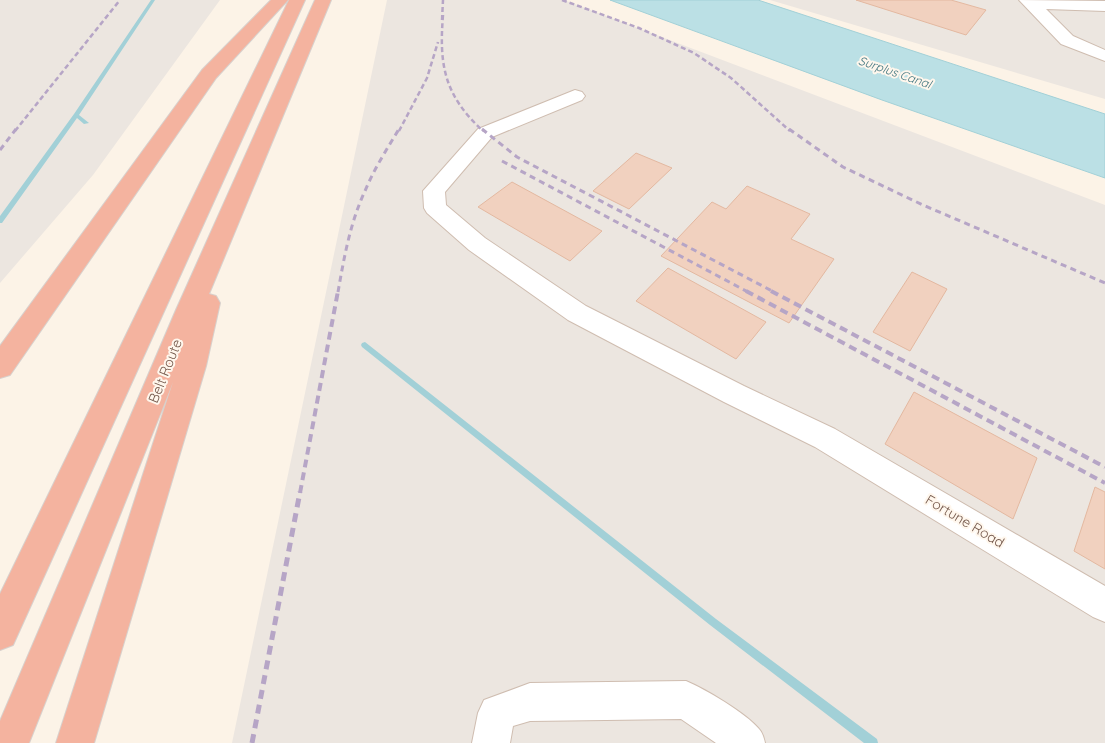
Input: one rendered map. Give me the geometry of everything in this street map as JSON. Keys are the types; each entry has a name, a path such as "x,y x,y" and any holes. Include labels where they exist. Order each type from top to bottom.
{"highway":[{"path":"0,367 209,74 280,0"},
{"path":"0,632 297,0"},
{"name":"Belt Route","path":"10,743 189,310 323,0"},
{"path":"75,743 192,366 222,235"}],"street":[{"path":"1029,2 1105,6"},
{"path":"1029,2 1067,40 1105,56"},
{"name":"Fortune Road","path":"575,96 485,133 434,191 435,208 477,244 577,313 734,394 825,438 1105,605"},
{"path":"491,743 497,713 530,702 676,700 686,700 732,731 746,743"}],"shaded area":[{"path":"0,0 220,0 93,175 0,283"},
{"path":"387,0 564,0 1105,205 1105,743 232,743"},
{"path":"770,0 1105,0 1105,99"}],"water":[{"name":"Surplus Canal","path":"610,0 758,0 1105,114 1105,178 882,100"}],"building":[{"path":"856,0 951,0 986,10 966,35"},
{"path":"636,153 672,168 629,209 593,191"},
{"path":"512,182 602,231 570,261 478,207"},
{"path":"747,186 810,214 791,239 834,259 789,323 661,256 712,202 726,209"},
{"path":"668,268 766,322 736,359 636,301"},
{"path":"912,272 947,289 910,351 873,332"},
{"path":"914,392 1037,458 1013,519 885,444"},
{"path":"1095,487 1105,492 1105,569 1074,551"}],"waterway":[{"path":"76,115 153,0"},
{"path":"0,221 76,115"},
{"path":"76,115 86,123"},
{"path":"365,345 713,622 873,743"}],"railway":[{"path":"15,131 120,0"},
{"path":"442,20 443,0"},
{"path":"562,0 639,28 694,53 731,78 790,131"},
{"path":"443,15 442,49 447,78 452,92 460,105 483,131"},
{"path":"399,131 427,78 438,42"},
{"path":"0,150 16,129"},
{"path":"338,292 355,216 377,167 399,129"},
{"path":"482,129 517,157 774,292"},
{"path":"789,129 843,167 923,205 1105,283"},
{"path":"502,161 748,292"},
{"path":"300,493 338,291"},
{"path":"746,291 1105,483"},
{"path":"771,291 1105,467"},
{"path":"252,743 300,492"}]}
